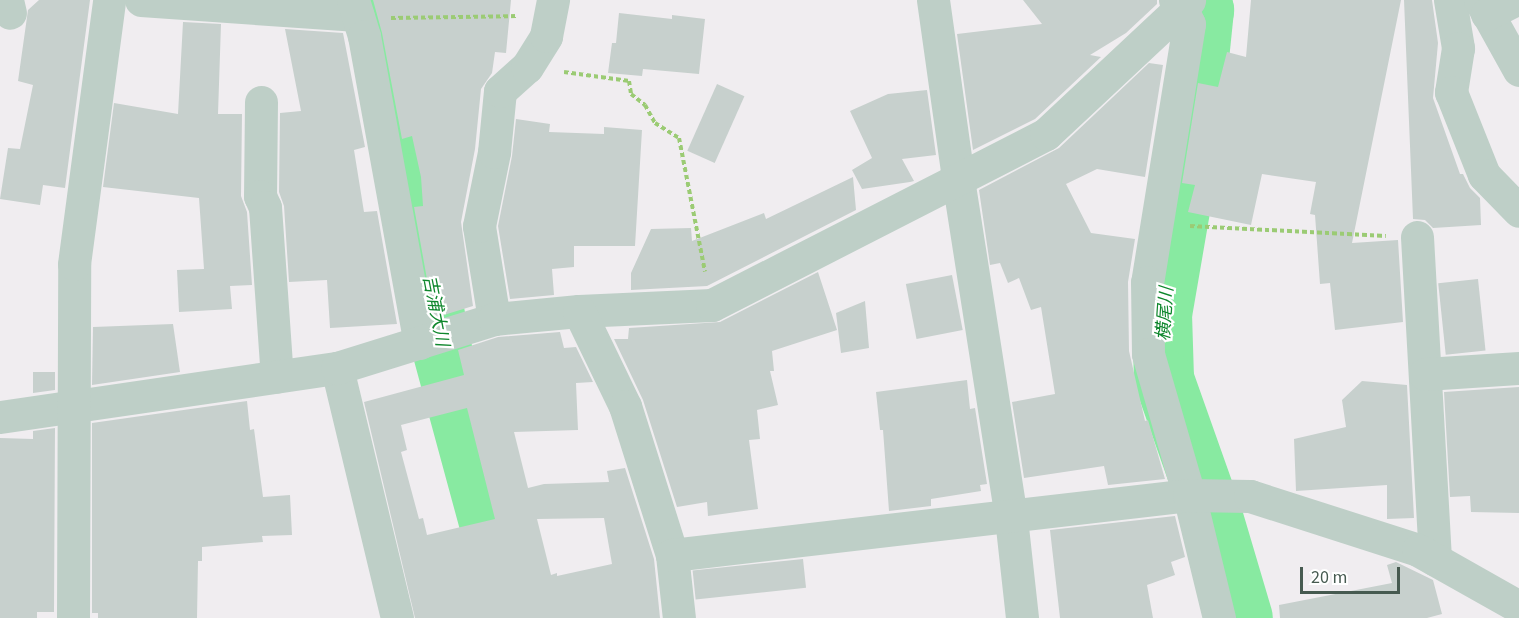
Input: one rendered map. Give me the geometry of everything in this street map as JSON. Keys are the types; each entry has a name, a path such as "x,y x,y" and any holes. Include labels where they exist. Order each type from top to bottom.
{"street":[{"path":"73,618 74,264 109,0"},
{"path":"141,0 366,11 364,36 420,343"},
{"path":"933,0 958,179 1011,518 1022,618"},
{"path":"1450,0 1458,48 1451,92 1484,175 1519,211"},
{"path":"0,417 338,368 494,320 579,311 712,305 1046,134 1182,3 1189,24 1147,282 1148,354 1189,495 1219,618"},
{"path":"1494,4 1519,70"},
{"path":"494,320 479,226 494,152 500,91 527,67 546,36 551,9"},
{"path":"261,102 260,196 265,207 277,377"},
{"path":"1417,237 1436,559"},
{"path":"579,311 625,406 672,555 679,618"},
{"path":"338,368 397,618"},
{"path":"1425,374 1519,368"},
{"path":"672,555 1011,518 1189,495 1250,496 1418,549 1519,607"}],"path":[{"path":"366,11 498,14 551,9"},
{"path":"527,67 629,81 631,94 645,105 656,123 679,138 712,305"},
{"path":"1190,226 1417,237"}],"building":[{"path":"39,0 90,0 65,188 43,185 40,205 0,199 8,148 20,149 33,85 18,81 28,10"},
{"path":"373,0 511,0 506,53 495,52 492,73 481,89 475,149 461,222 473,306 434,318 414,207 423,206 421,177 412,136 402,139 382,33"},
{"path":"1023,0 1157,0 1157,4 1126,33 1090,55 1101,57 1035,119 973,150 957,34 1042,24"},
{"path":"1251,0 1401,0 1352,243 1398,240 1403,322 1335,330 1330,283 1320,284 1315,215 1310,214 1316,182 1262,174 1251,225 1188,212 1195,185 1182,183 1198,83 1218,87 1227,52 1246,57"},
{"path":"1404,0 1432,0 1438,43 1433,98 1460,174 1463,174 1470,188 1480,198 1481,225 1433,228 1425,220 1413,219"},
{"path":"619,13 672,19 672,15 705,19 699,74 643,69 642,76 608,73 612,43 616,43"},
{"path":"183,22 221,24 218,114 242,114 241,196 247,212 252,285 230,286 232,309 179,312 177,270 204,269 199,198 103,187 114,103 178,114"},
{"path":"285,29 343,33 365,147 354,150 364,212 377,211 397,324 330,328 327,280 289,282 284,206 279,192 280,113 301,111"},
{"path":"1149,63 1163,65 1145,177 1097,169 1066,184 1091,233 1135,239 1128,282 1129,351 1145,421 1148,420 1165,479 1108,485 1104,466 1024,478 1012,402 1055,394 1041,307 1031,310 1019,278 1008,283 1000,263 990,265 979,190 1059,148"},
{"path":"717,84 744,96 715,163 687,151"},
{"path":"927,90 936,155 902,159 914,181 862,189 852,170 872,158 850,111 888,94"},
{"path":"516,119 550,124 549,132 604,134 604,127 642,130 635,246 574,246 574,267 552,269 554,295 510,299 498,226 512,156"},
{"path":"853,177 856,210 707,286 631,290 631,273 651,229 691,228 692,241 764,213 766,219"},
{"path":"818,272 837,330 772,351 774,371 770,371 778,405 757,410 760,439 749,440 758,509 708,516 707,502 677,507 643,400 614,339 628,339 629,328 720,322"},
{"path":"952,275 963,330 917,339 906,284"},
{"path":"1478,279 1486,351 1446,355 1438,283"},
{"path":"865,301 869,348 841,353 836,313"},
{"path":"173,324 180,372 92,385 93,327"},
{"path":"560,332 564,348 576,347 593,382 576,383 578,430 514,432 528,488 544,484 609,482 607,471 625,468 654,559 660,618 415,618 364,402 464,375 458,350 498,337","holes":["467,408 495,519 427,535 423,518 419,519 401,452 407,450 401,425","604,518 612,564 557,576 557,573 551,575 537,519"]},
{"path":"33,372 55,372 55,390 33,393"},
{"path":"967,380 970,409 975,408 987,484 980,485 981,491 931,499 931,506 889,511 883,430 880,430 876,392"},
{"path":"1362,381 1407,385 1414,518 1387,519 1387,485 1296,491 1294,439 1346,427 1342,400"},
{"path":"1519,387 1519,513 1471,512 1470,496 1450,497 1444,392"},
{"path":"247,401 250,430 254,429 263,497 290,495 292,535 262,536 263,542 202,547 202,561 198,561 197,618 98,618 98,613 92,613 92,423"},
{"path":"55,428 54,612 37,612 37,618 0,618 0,438 33,439 33,431"},
{"path":"1175,516 1185,557 1171,562 1175,575 1147,585 1153,618 1060,618 1050,530"},
{"path":"803,559 806,588 696,599 693,571"},
{"path":"1396,562 1433,580 1442,614 1427,618 1280,618 1279,605 1392,583 1387,565"}],"waterway":[{"name":"吉浦大川","path":"368,0 377,25 411,183 440,342 515,618"},
{"name":"横尾川","path":"1198,0 1204,10 1188,164 1162,314 1164,379 1213,517 1243,618"}]}
